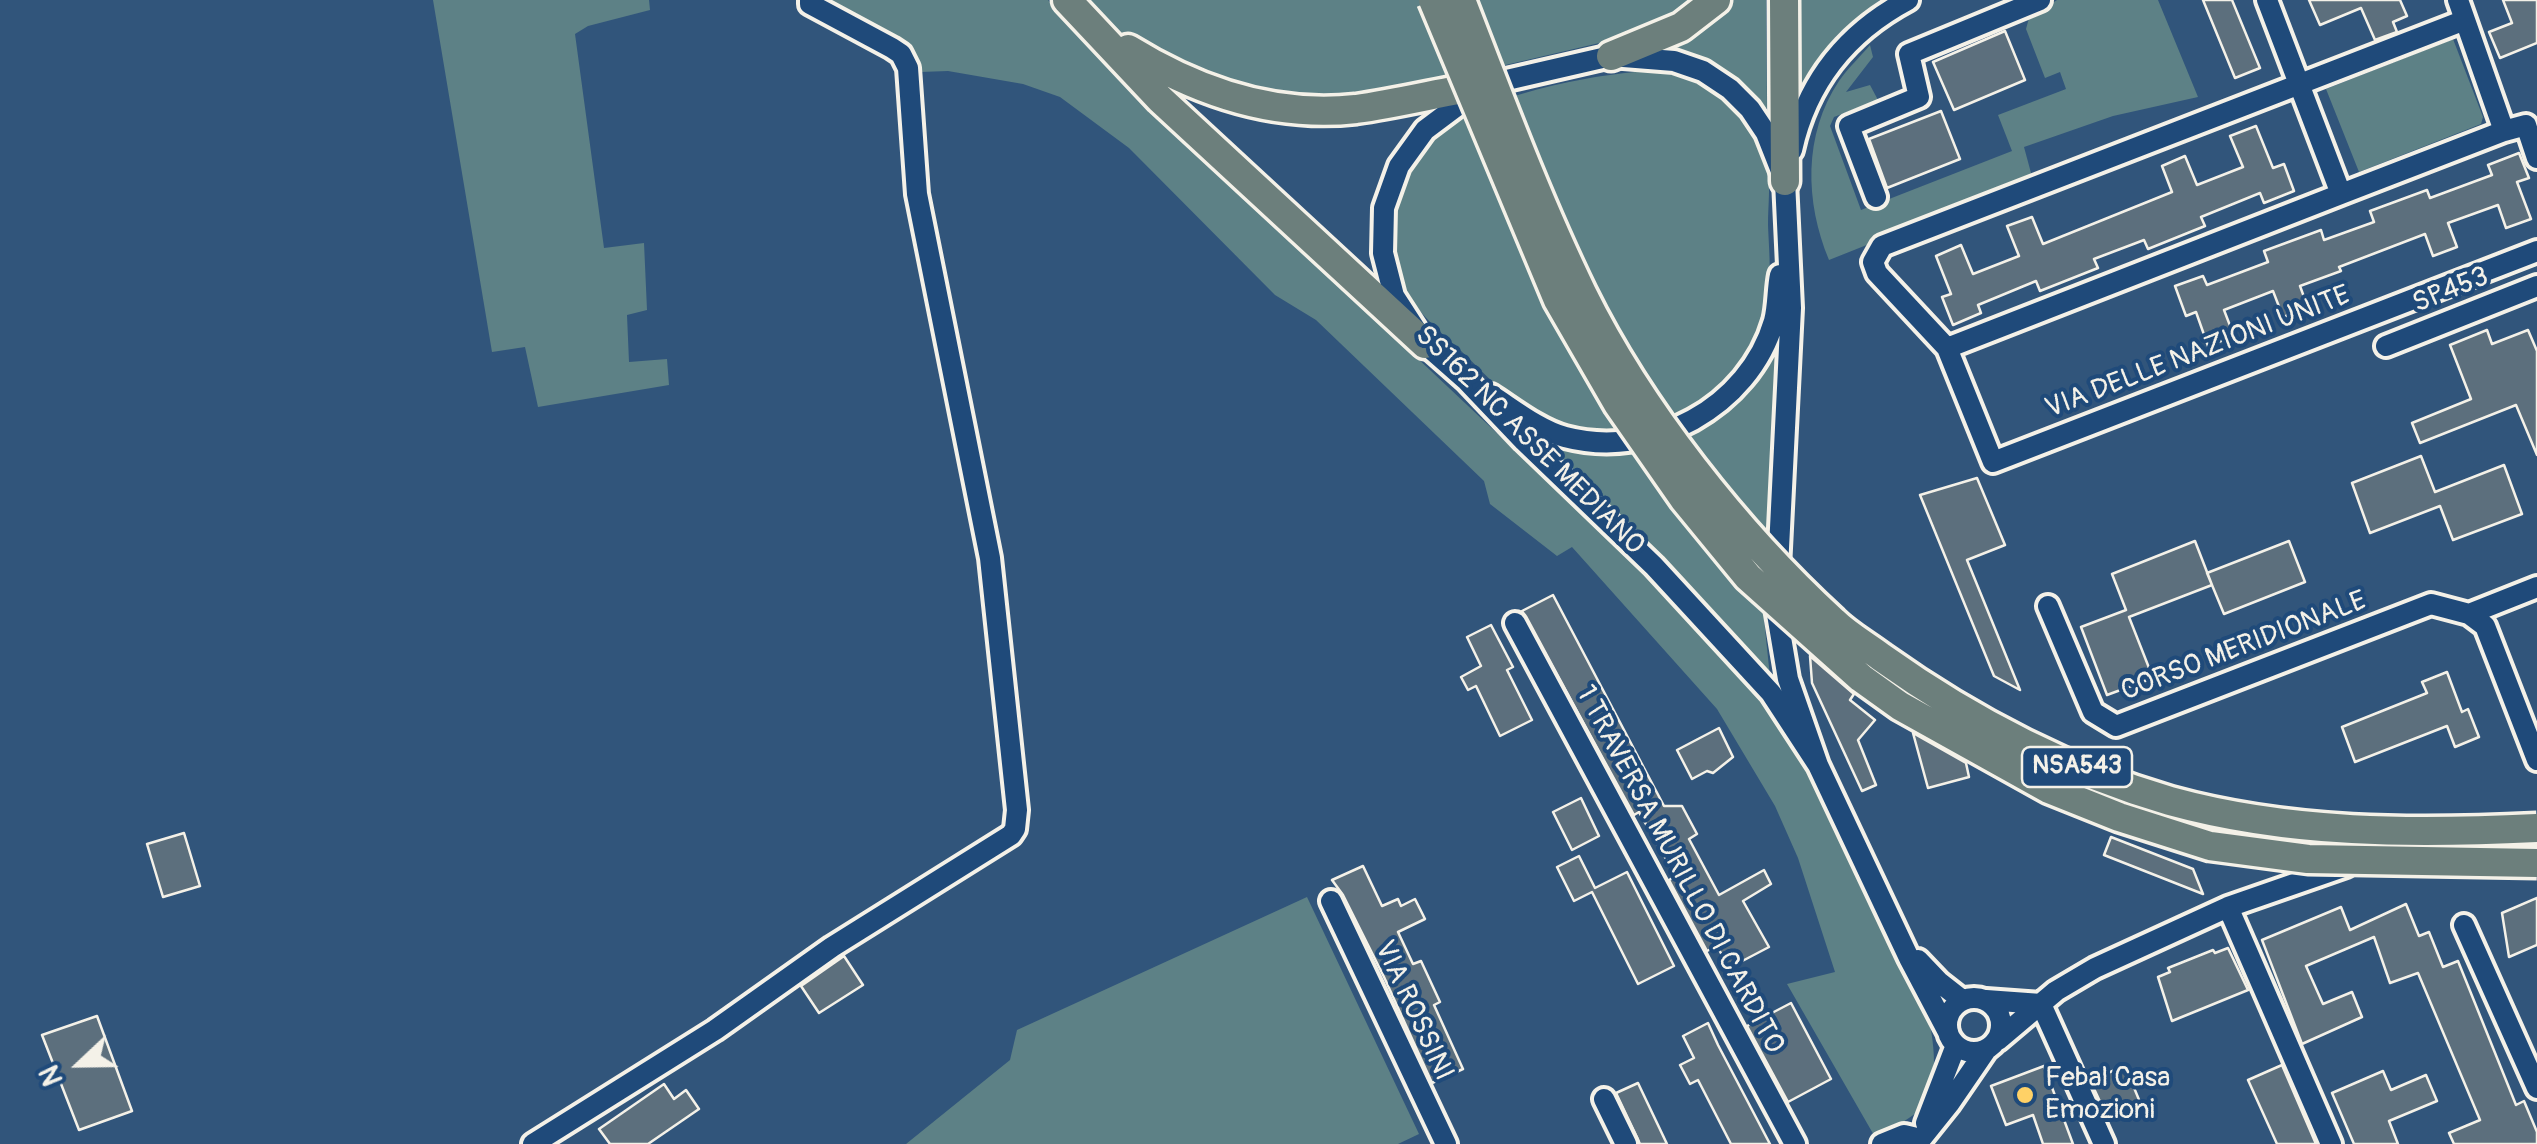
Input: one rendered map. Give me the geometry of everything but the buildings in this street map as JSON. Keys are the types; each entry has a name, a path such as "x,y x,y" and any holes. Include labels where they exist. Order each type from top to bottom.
{"highway":[{"path":"1067,0 1160,99 1425,344"},
{"name":"NSA543","path":"1433,0 1558,300 1618,404 1684,499 1748,577 1823,647 1900,706 2049,790 2210,846 2308,860 2537,863"},
{"name":"NSA543","path":"1461,0 1512,131 1583,294 1639,390 1708,486 1834,623 1914,680 2036,748 2100,777 2171,801 2352,832 2537,828"},
{"path":"1611,56 1681,26 1716,0"},
{"path":"1784,0 1784,181"},
{"path":"1092,27 1160,69 1218,94 1262,104 1309,110 1355,108 1486,85"}],"street":[{"path":"533,1144 716,1030 832,948 1015,829 1016,793 990,558 917,194 908,68 901,54 810,4 810,0"},
{"path":"1784,181 1799,121 1824,70 1843,46 1908,0"},
{"path":"1876,197 1848,126 1920,97 1909,54 2040,0"},
{"path":"2268,0 2341,194"},
{"name":"VIA DELLE NAZIONI UNITE","path":"2504,131 2461,10 2300,86 1882,246 1874,256 1876,273 1947,348 1993,462 2537,250"},
{"name":"SS162 NC ASSE MEDIANO","path":"1818,765 1771,692 1654,566 1468,381 1425,344 1394,296 1383,253 1384,208 1398,166 1425,130 1486,85 1611,56 1674,61 1703,71 1730,90 1750,109 1766,133 1784,181 1791,308 1776,608 1788,679 1818,765 1952,1039"},
{"path":"1947,348 2504,131 2526,125 2537,158"},
{"path":"1468,381 1563,437 1605,442 1643,437 1662,434 1700,418 1728,396 1756,362 1774,320 1786,239"},
{"name":"SP453","path":"2386,346 2537,286"},
{"name":"CORSO MERIDIONALE","path":"2048,606 2093,712 2116,726 2430,604 2469,614 2537,587"},
{"path":"2469,614 2485,626 2537,760"},
{"name":"1 TRAVERSA MURILLO DI CARDITO","path":"1515,623 1794,1144"},
{"path":"1952,1039 1970,1052 1992,1045 2041,1004 2095,968 2228,908 2329,870 2537,818"},
{"name":"VIA ROSSINI","path":"1331,901 1446,1144"},
{"path":"2228,908 2331,1144"},
{"name":"SS162 NC ASSE MEDIANO","path":"1890,916 1920,962 1962,1000"},
{"path":"2464,925 2537,1088"},
{"path":"1921,1142 1952,1039 1949,1014 1962,1000 1971,997 2041,1004"},
{"path":"1921,1142 2001,1031 1999,1013 1986,1000"},
{"path":"2041,1004 2104,1144"},
{"path":"1604,1099 1626,1144"},
{"path":"1882,1144 1904,1135 1921,1142"}],"green space":[{"path":"433,0 649,0 650,10 588,26 575,34 604,248 644,243 647,310 627,315 629,362 667,359 669,385 538,407 525,347 492,352"},
{"path":"832,0 1048,0 1101,60 1674,600 1762,695 1792,743 1926,1009 1933,1047 1933,1077 1926,1102 1918,1111 1875,1137 1787,984 1835,972 1798,858 1775,806 1717,709 1572,547 1557,556 1490,504 1484,481 1316,320 1275,295 1129,148 1060,97 1023,84 948,71 920,72 916,54 907,42"},
{"path":"1082,0 1704,0 1642,33 1369,97 1303,100 1246,92 1158,58 1112,27"},
{"path":"1729,0 1766,0 1767,108 1763,109 1743,86 1720,69 1665,49"},
{"path":"1795,0 1880,0 1836,36 1798,91"},
{"path":"2057,0 2158,0 2198,97 2113,116 2024,147 2031,173 2025,182 1829,260 1815,215 1814,146 1827,102 1850,67 1870,45 1873,57 1846,92 1870,85 1878,100 1834,117 1830,126 1861,210 2012,151 1998,115 2066,89 2060,72 2045,78 2026,29 2029,18"},
{"path":"2453,39 2483,117 2481,124 2359,172 2326,89"},
{"path":"1662,70 1698,81 1730,101 1754,128 1762,145 1769,186 1769,282 1764,315 1748,350 1727,380 1699,403 1668,419 1634,429 1599,430 1563,424 1527,409 1509,396 1443,334 1406,292 1394,259 1392,239 1398,192 1421,149 1459,119 1514,96 1577,80"},
{"path":"1775,336 1782,336 1764,619 1770,677 1692,588 1534,441 1537,438 1586,452 1611,454 1661,447 1685,438 1727,408"},
{"path":"1307,897 1419,1134 1398,1144 906,1144 1010,1060 1017,1030"}],"place":[{"name":"Febal Casa Emozioni","path":"2025,1095"}]}
